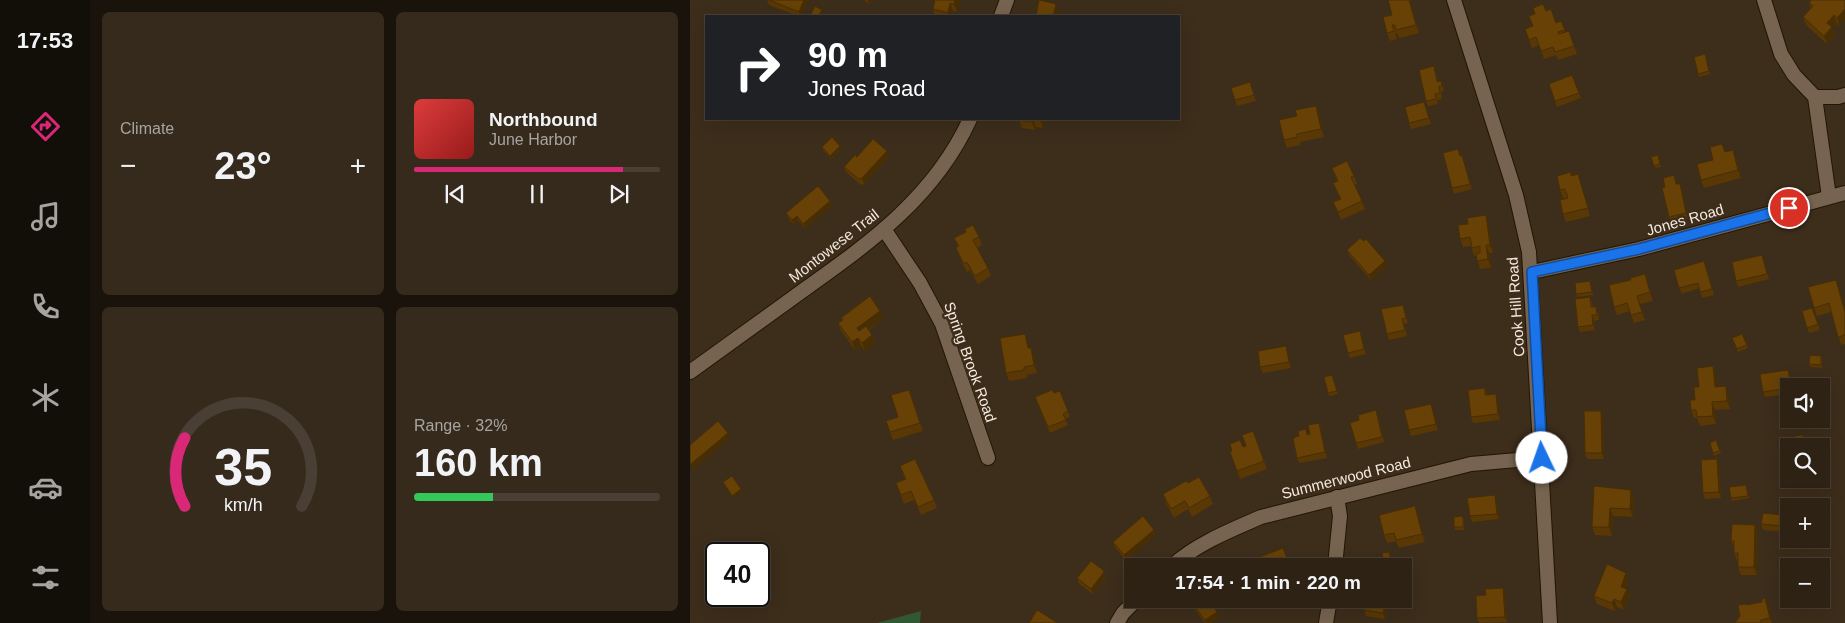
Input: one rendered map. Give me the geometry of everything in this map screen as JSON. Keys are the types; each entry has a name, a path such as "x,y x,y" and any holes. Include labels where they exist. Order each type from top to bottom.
{"street":[{"path":"1001,15 1007,0"},
{"name":"Cook Hill Road","path":"1454,0 1516,195 1529,252 1532,272 1550,623"},
{"path":"1764,0 1781,54 1794,74 1814,97 1829,197"},
{"path":"1814,97 1838,98 1845,95"},
{"name":"Montowese Trail","path":"690,372 846,260 884,229 917,198 940,172 969,120"},
{"name":"Jones Road","path":"1532,272 1639,249 1845,193"},
{"name":"Spring Brook Road","path":"884,229 920,282 942,324 988,458"},
{"name":"Summerwood Road","path":"1183,558 1228,531 1261,517 1471,464 1542,458"},
{"path":"1336,558 1340,516 1337,497"},
{"path":"1117,623 1128,608"},
{"path":"1326,623 1328,608"}],"green space":[{"path":"921,611 920,623 877,623"}],"building":[{"path":"769,0 804,0 799,12"},
{"path":"935,0 955,0 954,4 950,3 948,13 933,9"},
{"path":"1039,0 1056,4 1053,15 1036,15"},
{"path":"1388,0 1409,0 1416,25 1396,30 1395,25 1392,25 1394,31 1387,33 1383,17 1392,15"},
{"path":"1811,0 1845,0 1845,9 1837,18 1834,15 1827,23 1832,27 1824,36 1803,17 1813,6 1809,3"},
{"path":"1543,4 1546,11 1551,9 1556,23 1561,21 1565,30 1558,32 1559,34 1569,31 1574,46 1555,52 1553,47 1541,51 1536,37 1529,40 1525,29 1533,26 1529,16 1535,14 1533,8"},
{"path":"815,6 822,10 819,15 810,15"},
{"path":"1705,54 1709,71 1698,74 1694,57"},
{"path":"1434,66 1437,82 1441,81 1442,86 1439,86 1440,93 1435,94 1436,99 1426,101 1419,70"},
{"path":"1572,75 1579,93 1555,101 1549,84"},
{"path":"1250,82 1254,95 1235,100 1231,88"},
{"path":"1424,102 1429,118 1409,123 1405,107"},
{"path":"1316,106 1321,129 1297,134 1297,137 1284,140 1279,120 1297,116 1295,110"},
{"path":"832,137 840,146 830,156 822,147"},
{"path":"873,139 887,151 859,179 844,167 855,155 857,157"},
{"path":"1722,144 1725,152 1733,150 1738,170 1701,180 1697,164 1713,160 1710,147"},
{"path":"1458,149 1460,156 1462,155 1470,184 1452,188 1443,153"},
{"path":"1658,155 1660,164 1654,166 1651,157"},
{"path":"1347,161 1354,176 1351,177 1362,201 1338,212 1333,202 1341,199 1333,183 1338,181 1332,168"},
{"path":"1571,172 1571,176 1578,174 1588,208 1563,214 1560,200 1568,198 1565,189 1560,190 1557,176"},
{"path":"1674,175 1676,184 1680,184 1686,213 1669,217 1662,188 1665,187 1663,178"},
{"path":"818,186 830,201 803,224 797,216 792,220 786,213"},
{"path":"1486,215 1490,245 1486,245 1488,259 1477,261 1476,254 1480,253 1480,246 1472,248 1470,237 1460,239 1458,225 1468,224 1467,218"},
{"path":"973,225 979,237 973,240 988,268 975,276 967,262 964,264 956,248 959,246 954,238 966,232 965,229"},
{"path":"1360,238 1364,241 1366,239 1385,261 1369,275 1347,250"},
{"path":"1762,255 1767,274 1736,281 1732,262"},
{"path":"1704,261 1712,289 1700,292 1698,283 1679,288 1674,270"},
{"path":"1645,274 1650,292 1637,296 1642,312 1631,315 1627,303 1614,307 1609,285 1631,280 1630,278"},
{"path":"1836,280 1845,312 1845,335 1838,337 1829,303 1814,308 1808,287"},
{"path":"1590,281 1592,292 1576,294 1575,283"},
{"path":"870,296 880,311 857,328 859,331 866,326 872,335 862,343 858,338 852,342 838,323 843,320 841,318"},
{"path":"1590,297 1591,307 1596,307 1597,315 1592,315 1593,325 1578,327 1575,299"},
{"path":"1403,305 1406,318 1402,319 1405,330 1387,334 1381,309"},
{"path":"1812,308 1818,324 1807,328 1802,311"},
{"path":"1360,331 1364,349 1348,353 1343,335"},
{"path":"1025,334 1028,348 1031,348 1034,365 1024,367 1024,370 1006,373 1000,338"},
{"path":"1742,334 1747,345 1737,349 1732,338"},
{"path":"1286,346 1289,362 1260,367 1258,351"},
{"path":"1810,355 1821,356 1821,365 1809,364"},
{"path":"1713,366 1715,387 1726,386 1727,401 1712,402 1713,416 1697,417 1696,410 1691,410 1690,400 1695,400 1694,387 1699,387 1697,368"},
{"path":"1788,370 1790,378 1780,378 1780,389 1763,392 1760,374"},
{"path":"1332,375 1337,391 1328,393 1324,377"},
{"path":"1485,388 1485,395 1496,394 1498,414 1471,417 1468,390"},
{"path":"909,390 920,423 890,432 886,421 898,417 891,395"},
{"path":"1052,390 1054,393 1060,391 1068,411 1063,414 1066,420 1048,427 1035,397"},
{"path":"1431,404 1436,424 1409,430 1404,410"},
{"path":"1376,410 1382,437 1356,443 1350,423 1359,420 1358,415"},
{"path":"1584,411 1601,411 1602,453 1585,453"},
{"path":"718,421 728,433 691,464 690,445"},
{"path":"1319,423 1325,452 1297,458 1293,438 1299,436 1298,431 1306,429 1307,435 1310,434 1308,425"},
{"path":"1253,431 1264,461 1237,471 1230,452 1232,451 1230,444 1240,440 1243,447 1246,446 1242,435"},
{"path":"1803,435 1804,438 1795,438 1795,436"},
{"path":"1716,440 1720,451 1713,453 1710,443"},
{"path":"915,459 934,500 918,507 911,491 901,495 896,483 906,479 900,466"},
{"path":"1717,459 1719,492 1703,493 1701,460"},
{"path":"732,476 741,489 732,496 723,482"},
{"path":"1199,477 1210,496 1189,508 1185,501 1171,509 1163,494 1186,481 1188,483"},
{"path":"1746,485 1748,496 1731,498 1729,487"},
{"path":"1594,486 1631,490 1630,509 1610,508 1609,527 1592,527"},
{"path":"1495,495 1497,514 1470,516 1467,498"},
{"path":"1415,506 1422,534 1396,540 1394,533 1384,535 1379,515"},
{"path":"1763,513 1780,515 1780,526 1761,524"},
{"path":"1143,516 1154,530 1124,555 1113,542"},
{"path":"1463,516 1463,527 1454,527 1454,517"},
{"path":"1732,524 1755,525 1754,567 1738,567 1738,553 1734,553 1734,541 1731,541"},
{"path":"1283,548 1287,558 1257,558"},
{"path":"1389,552 1390,558 1383,558 1382,553"},
{"path":"1091,561 1104,572 1091,589 1077,578"},
{"path":"1607,564 1626,573 1621,587 1627,589 1621,602 1614,599 1612,603 1594,596"},
{"path":"1503,588 1505,617 1477,618 1476,596 1486,595 1485,589"},
{"path":"1765,598 1770,618 1761,620 1761,623 1735,623 1740,616 1738,605 1762,602 1762,599"},
{"path":"1196,608 1214,608 1217,612 1205,620"},
{"path":"1364,608 1384,608 1383,613 1364,610"},
{"path":"1037,610 1058,623 1029,623"}],"route":[{"path":"1542,458 1532,272 1639,249 1789,208"}]}
